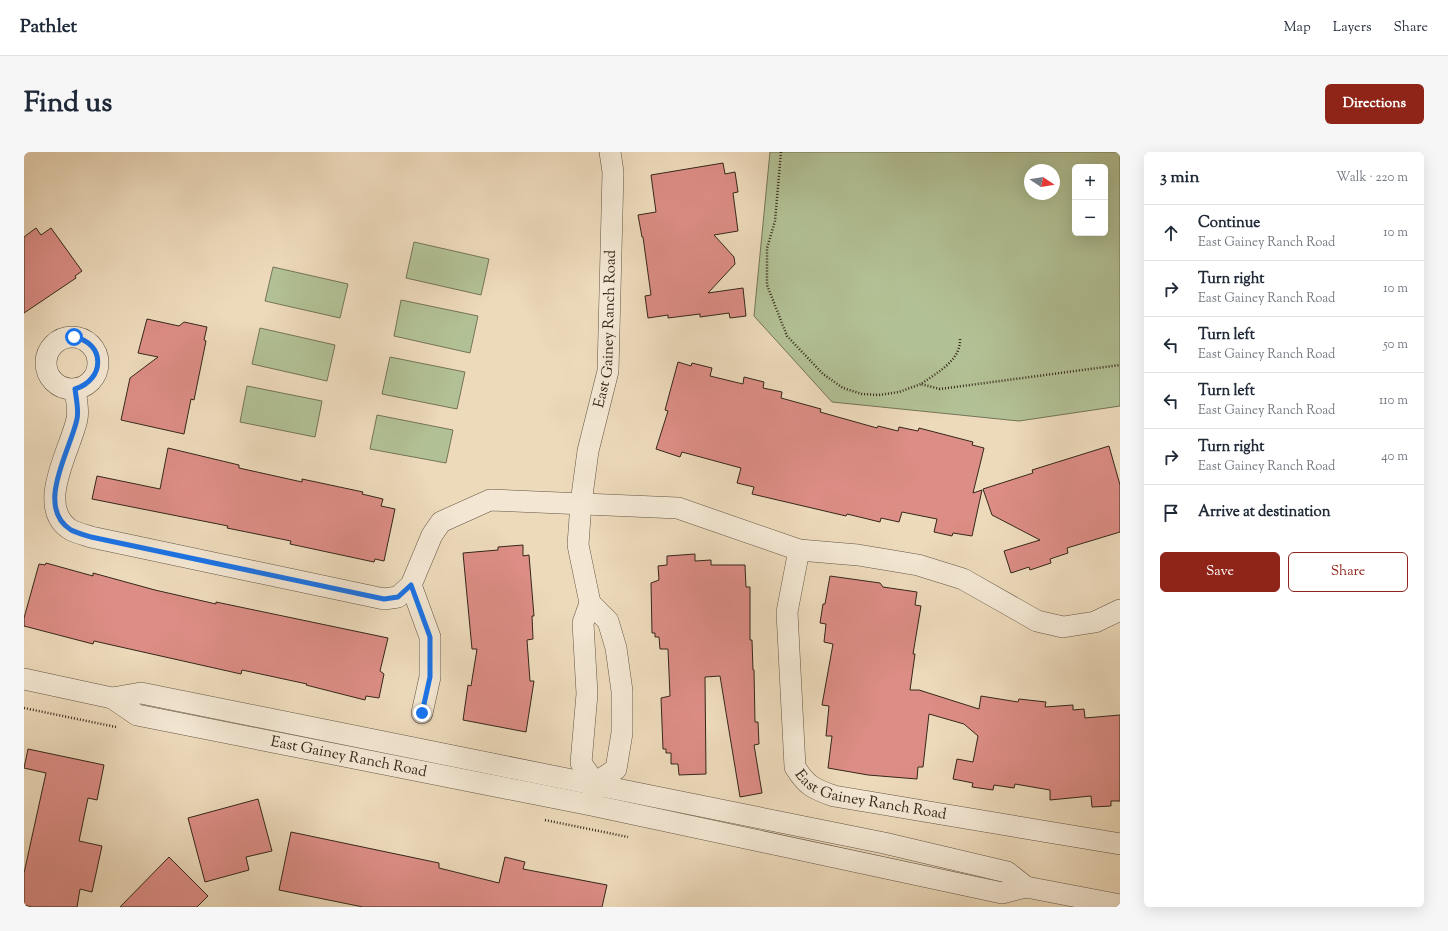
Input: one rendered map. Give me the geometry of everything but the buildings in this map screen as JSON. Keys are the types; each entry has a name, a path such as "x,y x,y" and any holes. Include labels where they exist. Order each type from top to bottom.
{"street":[{"name":"East Gainey Ranch Road","path":"590,604 578,545 581,503 588,451 608,371 613,172 610,152"},
{"path":"75,389 78,418 58,474 54,496 58,516 70,530 91,537 384,599 398,597 411,585 432,536 441,522 490,500 678,508 799,550 858,555 918,565 963,579 1037,621 1063,627 1095,622 1120,610"},
{"name":"East Gainey Ranch Road","path":"799,550 787,612 795,767 804,781 819,791 834,796 1120,844"},
{"path":"411,585 430,637 430,677 422,713"},
{"path":"591,805 595,784 581,762 587,694 583,623 590,604 608,621 616,648 622,691 622,733 616,769 595,784"},
{"name":"East Gainey Ranch Road","path":"24,679 112,698 141,693 884,843 1006,872 1026,887"},
{"name":"East Gainey Ranch Road","path":"112,698 137,715 591,805 1002,893 1026,887 1120,905"}],"path":[{"path":"781,152 775,221 767,248 767,285 787,336 823,374 843,388 862,394 879,395 899,392 921,384 951,362 960,346 960,339"},
{"path":"921,384 940,389 1120,365"}],"green space":[{"path":"770,152 1120,152 1120,406 1019,421 832,402 754,316"},
{"path":"414,242 489,259 481,295 406,278"},
{"path":"273,267 348,284 340,318 265,301"},
{"path":"401,300 478,316 470,353 394,336"},
{"path":"260,328 335,345 327,381 252,364"},
{"path":"390,357 465,372 457,409 382,394"},
{"path":"247,386 322,401 315,437 240,422"},
{"path":"377,415 453,430 446,463 370,449"}],"route":[{"path":"74,337 81,338 88,342 97,355 98,362 97,370 89,383 75,389 78,418 58,474 54,496 58,516 70,530 91,537 384,599 398,597 411,585 430,637 430,677 422,713"}]}
